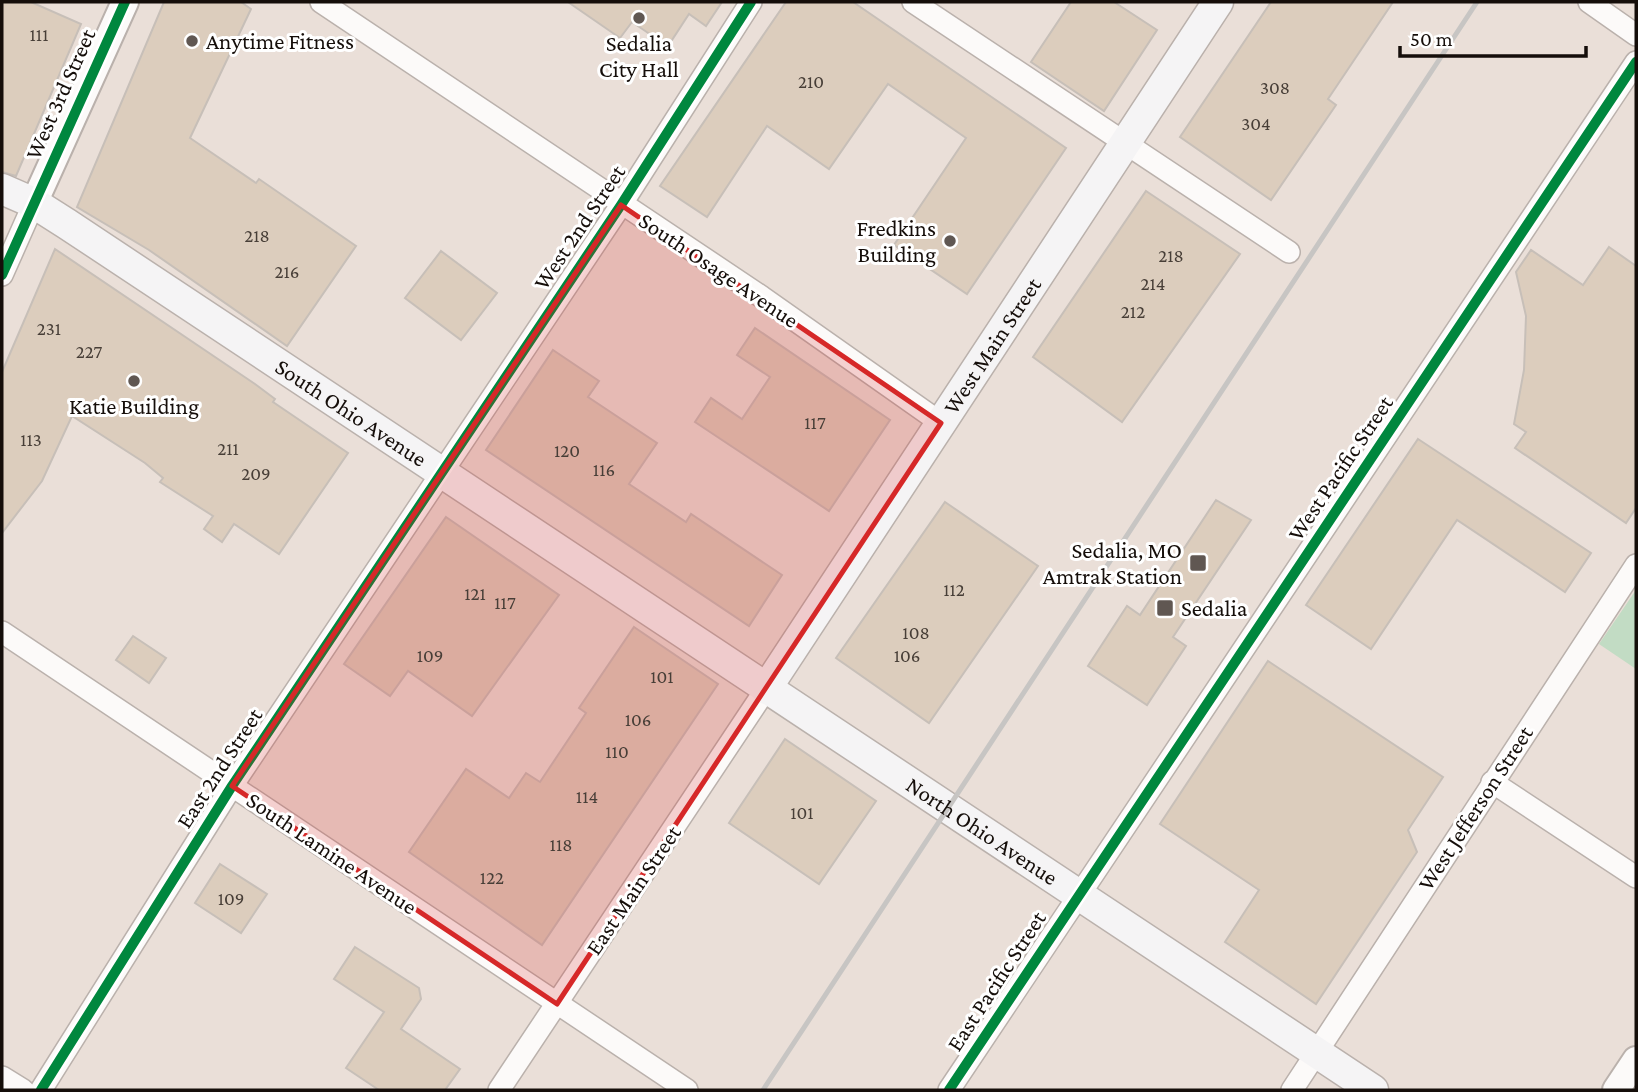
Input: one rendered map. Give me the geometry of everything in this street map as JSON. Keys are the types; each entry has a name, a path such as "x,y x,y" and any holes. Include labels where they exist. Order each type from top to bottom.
{"main road":[{"name":"West Main Street","path":"766,689 1218,2"},
{"name":"South Ohio Avenue","path":"2,189 34,203 766,689"},
{"name":"North Ohio Avenue","path":"766,689 1373,1090"}],"street":[{"name":"West 3rd Street","path":"34,203 124,2"},
{"name":"South Osage Avenue","path":"321,2 621,205 762,296 941,423"},
{"name":"West 2nd Street","path":"439,473 621,205 751,2"},
{"path":"913,2 1289,252"},
{"path":"1589,2 1636,35"},
{"name":"West Pacific Street","path":"1078,895 1636,62"},
{"path":"2,275 34,203"},
{"name":"East 2nd Street","path":"41,1090 232,786 439,473"},
{"name":"West Jefferson Street","path":"1292,1090 1636,565"},
{"name":"South Lamine Avenue","path":"2,632 687,1090"},
{"name":"East Main Street","path":"499,1090 766,689"},
{"path":"1492,782 1636,877"},
{"name":"East Pacific Street","path":"949,1090 1078,895"},
{"path":"1616,1090 1636,1060"},
{"path":"2,1077 23,1090"}],"highlighted area":[{"path":"621,205 941,423 557,1004 232,786"}],"green space":[{"path":"1636,590 1636,669 1599,644"}],"building":[{"path":"2,2 31,2 81,24 16,176 2,172"},
{"path":"164,2 241,2 251,9 190,138 256,183 259,179 356,246 287,346 149,250 77,207"},
{"name":"Sedalia City Hall","path":"568,2 722,2 706,26 689,14 672,40 660,41 632,22 620,38"},
{"path":"786,2 853,2 1066,148 967,294 894,245 966,138 888,84 829,169 767,126 707,217 660,186"},
{"path":"1071,2 1114,2 1157,30 1104,111 1031,62"},
{"path":"1271,2 1393,2 1328,99 1336,105 1271,200 1180,137"},
{"path":"1146,191 1240,254 1122,422 1033,357"},
{"path":"1609,247 1636,266 1636,508 1626,523 1515,448 1526,432 1514,424 1524,370 1526,316 1516,272 1531,250 1583,285"},
{"path":"55,249 255,384 275,399 273,402 348,453 279,554 234,524 222,542 204,529 213,516 160,482 163,478 145,463 72,416 42,481 2,533 2,372"},
{"path":"441,251 497,293 461,340 405,298"},
{"path":"755,328 890,420 829,511 695,422 711,398 742,419 770,377 737,355"},
{"path":"553,350 599,381 588,397 657,443 629,484 686,522 691,514 782,575 749,626 486,450"},
{"path":"1418,439 1591,553 1565,592 1457,520 1371,649 1306,605"},
{"name":"Sedalia, MO Amtrak Station","path":"1216,500 1251,520 1173,637 1186,646 1147,705 1088,666 1127,606 1140,615"},
{"path":"945,502 1038,566 929,723 836,658"},
{"path":"446,517 559,595 472,716 408,671 390,696 344,664"},
{"path":"634,627 718,684 542,945 409,852 466,769 509,798 526,773 540,782 586,713 579,708"},
{"path":"133,636 166,658 149,683 116,660"},
{"path":"1268,661 1443,777 1408,830 1417,852 1316,1004 1225,942 1259,890 1160,824"},
{"path":"785,739 876,801 819,884 729,823"},
{"path":"220,864 267,894 241,933 195,903"},
{"path":"355,947 419,988 421,999 401,1029 460,1069 445,1090 379,1090 346,1068 384,1012 334,979"}],"railway":[{"path":"763,1090 1477,2"}],"cycle path":[{"path":"2,275 125,2"},
{"path":"41,1090 232,786 621,205 751,2"},
{"path":"949,1090 1636,62"}],"place":[{"name":"Sedalia City Hall","path":"639,18"},
{"name":"Anytime Fitness","path":"192,41"},
{"name":"Fredkins Building","path":"950,241"},
{"name":"Katie Building","path":"134,381"},
{"name":"Sedalia, MO Amtrak Station","path":"1198,563"},
{"name":"Sedalia","path":"1165,608"}]}
